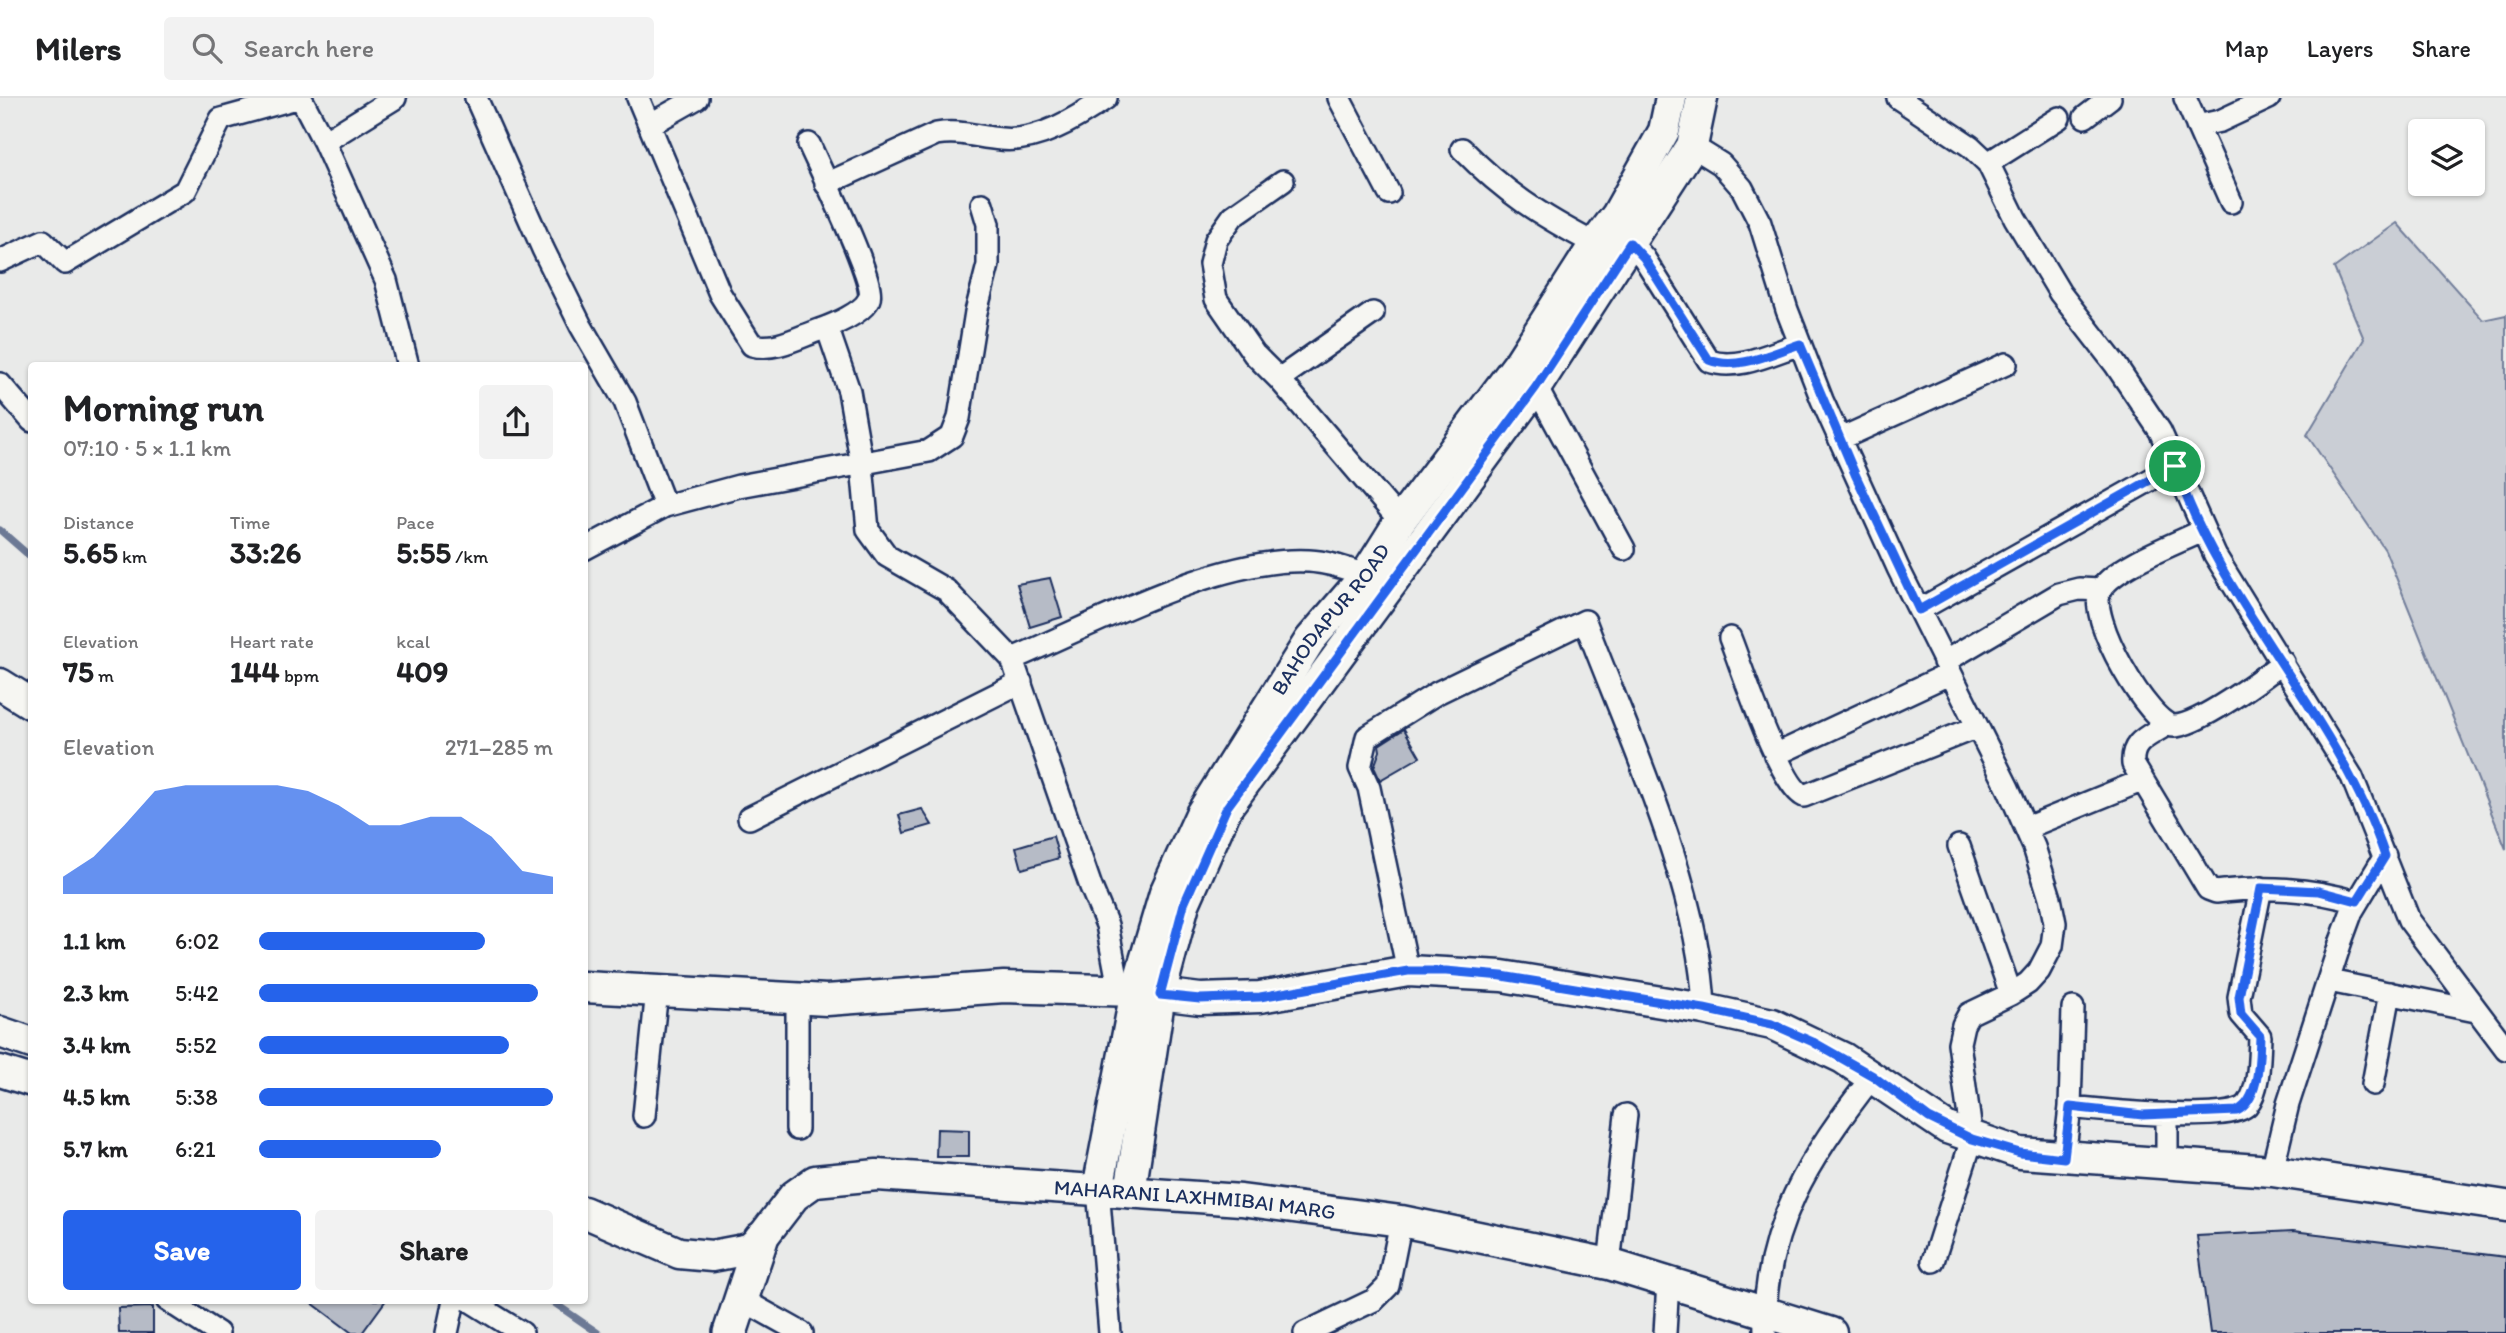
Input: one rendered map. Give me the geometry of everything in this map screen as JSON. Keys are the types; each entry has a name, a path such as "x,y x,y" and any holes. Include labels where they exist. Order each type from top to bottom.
{"main road":[{"name":"BAHODAPUR ROAD","path":"1098,1189 1138,991 1165,893 1201,814 1310,640 1366,575 1400,521 1519,363 1594,244 1617,215 1664,131 1671,98"},
{"path":"1130,1192 1138,991 1184,904 1227,807 1536,387 1692,146 1702,98"},
{"path":"0,684 28,702"},
{"path":"588,987 797,999 917,995 1004,987 1138,991 1200,999 1260,997 1408,971 1502,976 1704,1009 1772,1024 1813,1042 1873,1076 1929,1118 1972,1139 2020,1153 2272,1171 2506,1206"},
{"path":"0,1032 28,1042"},
{"path":"0,1071 28,1080"},
{"name":"MAHARANI LAXHMIBAI MARG","path":"588,1214 679,1253 712,1256 749,1249 761,1239 794,1196 815,1181 840,1177 877,1175 1241,1200 1401,1222 1609,1264 1668,1282 1765,1322 1831,1333"},
{"path":"730,1333 761,1239"}],"street":[{"path":"0,261 43,241 65,262 185,191 221,119 299,98 324,142 386,280 407,362"},
{"path":"324,142 395,98"},
{"path":"476,98 538,239 581,326 625,402 665,506"},
{"path":"638,98 706,262 741,332 752,345 765,348 780,345 827,327 865,306 871,297 870,284 809,144"},
{"path":"651,124 697,98"},
{"path":"826,184 936,134 955,131 1003,140 1021,139 1043,133 1106,98"},
{"path":"1339,98 1389,193"},
{"path":"1898,98 1970,146 1988,163 2015,218 2060,293 2150,415 2202,531 2352,777 2409,920 2506,1049"},
{"path":"2085,117 2110,98"},
{"path":"2185,98 2231,202"},
{"path":"2197,126 2220,121 2269,98"},
{"path":"1988,163 2059,118"},
{"path":"1692,146 1721,164 1742,188 1759,223 1800,344 1840,439 1946,668 2026,828 2050,898 2055,923 2052,946 2039,971 2028,984 1969,1014 1963,1025 1959,1043 1972,1139 1933,1261"},
{"path":"1462,149 1497,184 1538,214 1594,244"},
{"path":"1283,181 1233,216 1216,240 1210,264 1216,299 1254,354 1279,379 1400,521"},
{"path":"588,547 665,506 738,486 929,452 943,445 956,427 976,312 988,265 988,224 982,204"},
{"path":"1630,243 1644,258 1709,360 1721,365 1742,363 1800,344"},
{"path":"1279,379 1373,313"},
{"path":"827,327 849,391 862,464 869,530 877,546 887,556 946,590 1012,659 1091,887 1138,991"},
{"path":"1840,439 2006,364"},
{"path":"0,384 28,416"},
{"path":"1536,387 1624,549"},
{"path":"1919,610 2175,466"},
{"path":"2166,725 2121,666 2100,624 2097,603 2101,590 2116,576 2202,531"},
{"path":"1012,659 1183,587 1239,570 1307,561 1329,563 1366,575"},
{"path":"1775,755 1946,668 2059,594 2079,589 2101,590"},
{"path":"1408,971 1374,811 1360,768 1367,737 1437,693 1585,621 1660,818 1685,900 1703,975 1704,1009"},
{"path":"1730,638 1775,755 1790,786 1804,796 1977,727"},
{"path":"2284,662 2245,690 2189,722 2175,726 2166,725 2136,745 2132,752 2133,764 2208,888 2216,892 2261,888 2319,891 2357,901"},
{"path":"750,818 1021,682"},
{"path":"2026,828 2141,780"},
{"path":"1959,846 2011,994"},
{"path":"2272,1171 2288,1104 2341,941 2357,901 2385,856"},
{"path":"2070,1107 2143,1115 2237,1111 2250,1101 2260,1036 2241,1014 2239,997 2261,888"},
{"path":"2329,981 2476,1011"},
{"path":"644,1116 657,990"},
{"path":"2373,1084 2390,993"},
{"path":"797,999 797,1129"},
{"path":"2064,1158 2070,1107 2073,1008"},
{"path":"1765,1322 1779,1229 1795,1190 1815,1154 1873,1076"},
{"path":"2167,1114 2167,1164"},
{"path":"1609,1264 1626,1115"},
{"path":"1098,1189 1110,1333"},
{"path":"1305,1333 1374,1300 1388,1286 1394,1269 1401,1222"},
{"path":"1665,1333 1668,1282"},
{"path":"741,1299 802,1333"},
{"path":"173,1304 218,1333"},
{"path":"447,1333 453,1304"},
{"path":"473,1304 492,1324 522,1333"}],"shaded area":[{"path":"2397,223 2483,320 2506,315 2506,849 2385,550 2307,435 2364,339 2334,268"}],"building":[{"path":"1050,578 1062,617 1030,627 1017,584"},
{"path":"1404,729 1420,757 1380,780 1374,767 1380,751 1379,745"},
{"path":"922,809 932,825 904,833 899,815"},
{"path":"1053,836 1059,858 1022,869 1016,847"},
{"path":"937,1129 969,1130 969,1157 936,1157"},
{"path":"2293,1231 2506,1257 2506,1333 2210,1333 2197,1236"},
{"path":"313,1304 383,1304 362,1333 352,1333"},
{"path":"153,1307 153,1333 119,1333 118,1308"}],"waterway":[{"path":"0,530 28,554"},
{"path":"556,1304 598,1333"}],"route":[{"path":"1630,243 1644,258 1701,352 1709,360 1721,365 1742,363 1800,344 1855,474 1919,610 2175,466 2182,487 2215,555 2284,662 2352,777 2385,856 2357,901 2319,891 2261,888 2238,1007 2260,1036 2255,1081 2250,1101 2244,1108 2237,1111 2143,1115 2070,1107 2064,1158 2020,1153 1972,1139 1929,1118 1873,1076 1813,1042 1772,1024 1704,1009 1502,976 1446,971 1408,971 1260,997 1200,999 1160,995 1184,904 1227,807 1536,387 1630,243"}]}
